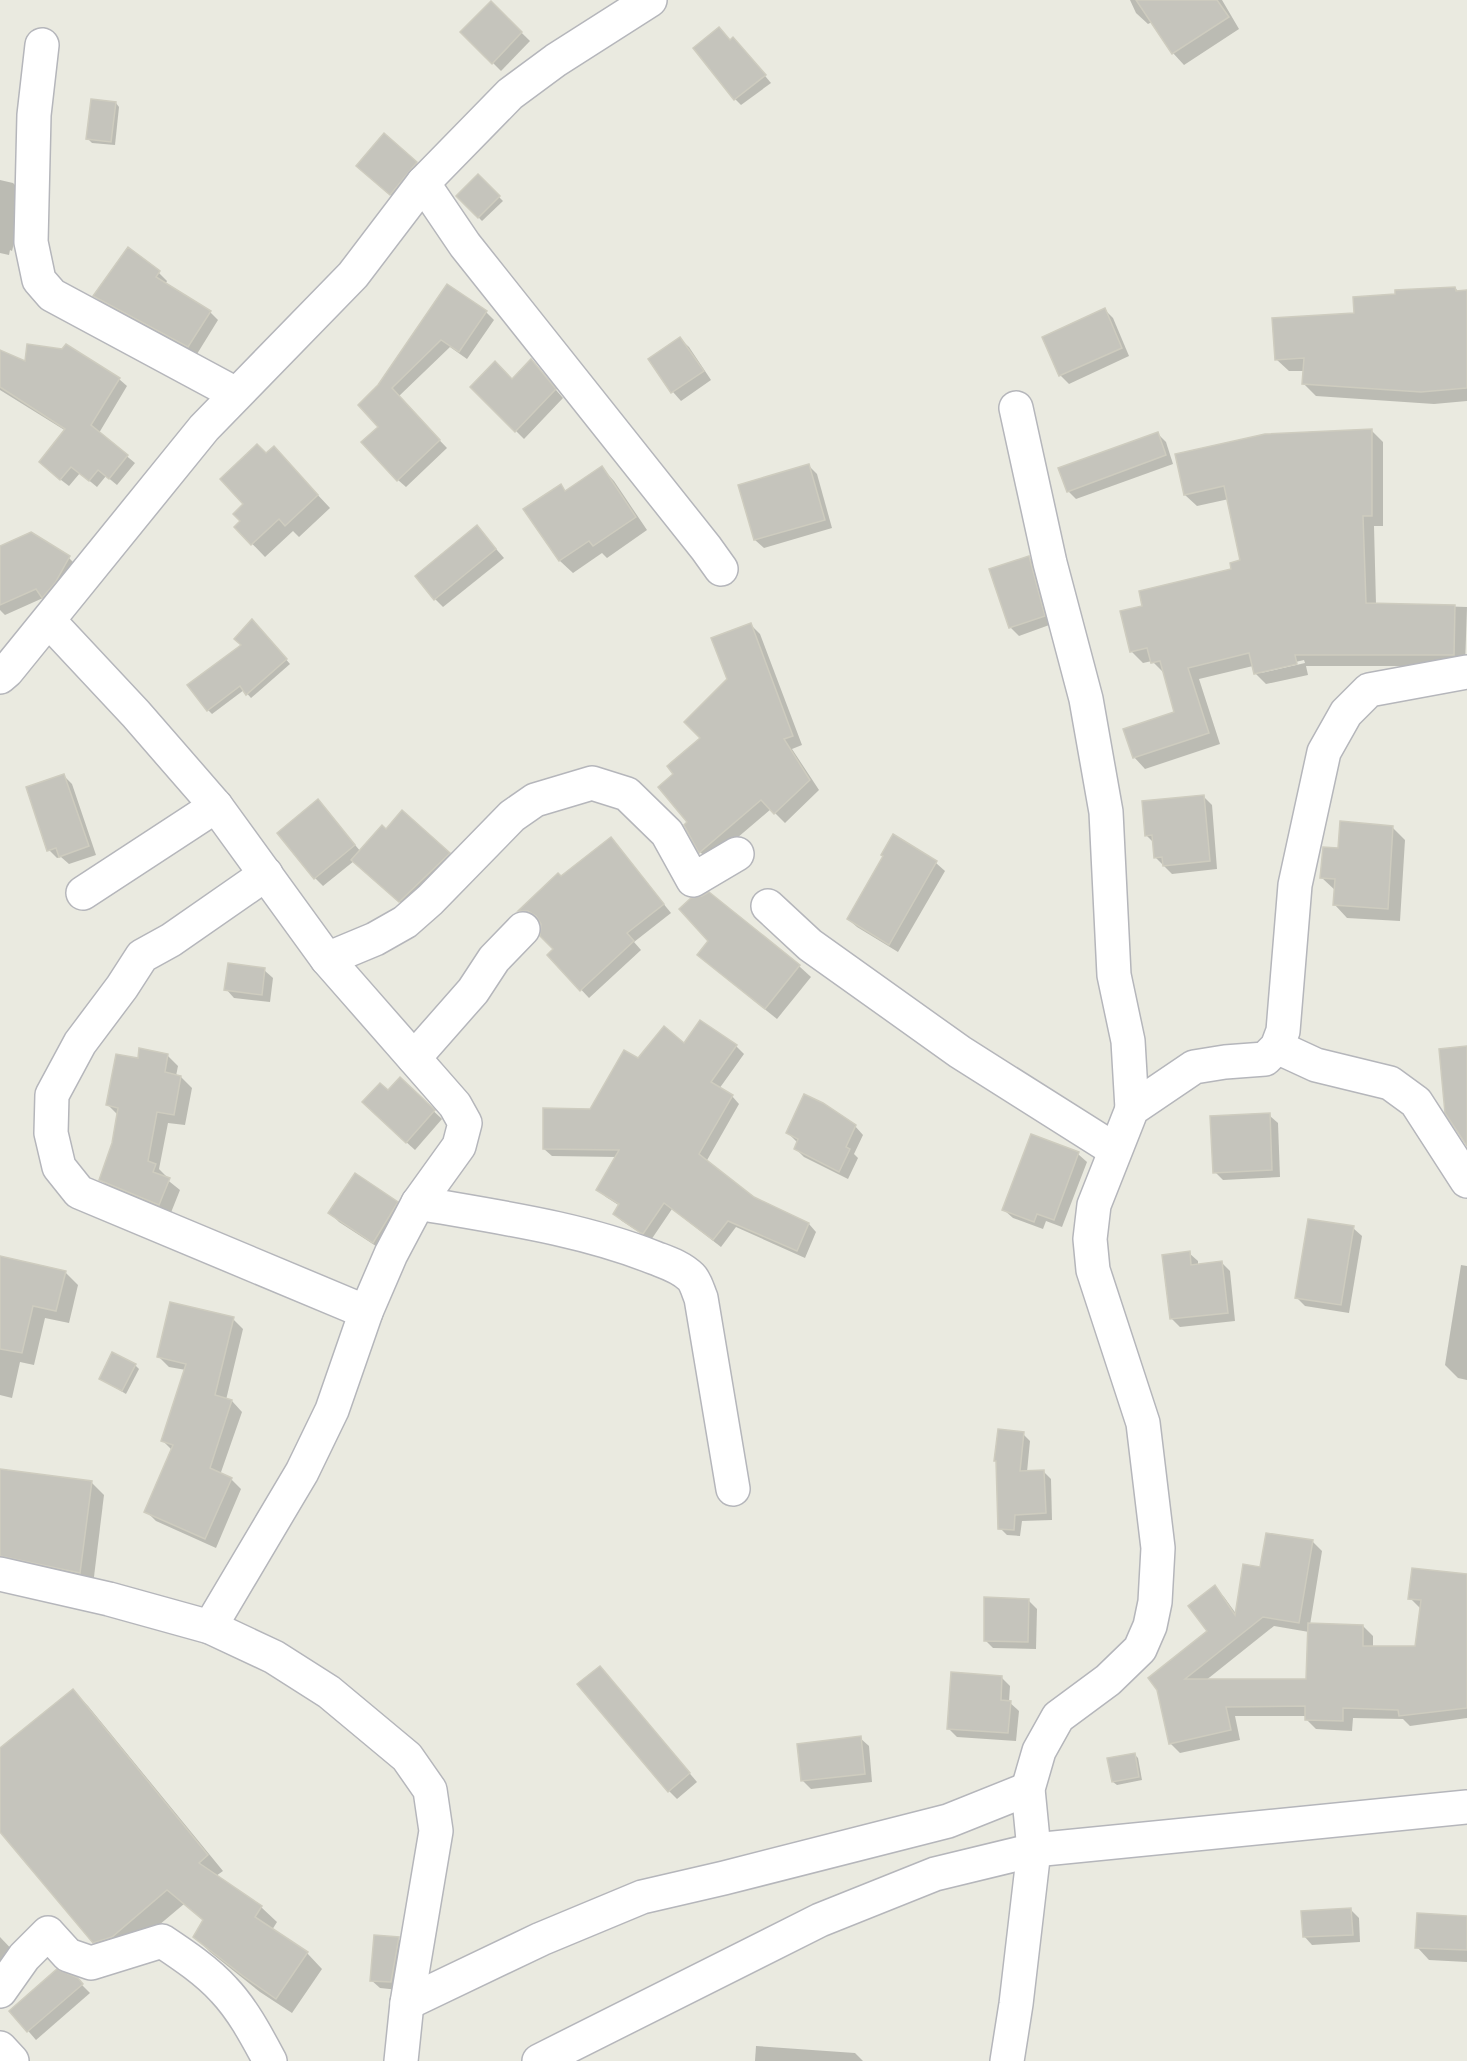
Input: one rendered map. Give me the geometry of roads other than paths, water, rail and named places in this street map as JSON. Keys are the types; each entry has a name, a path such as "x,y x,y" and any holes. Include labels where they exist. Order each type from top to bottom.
{"street":[{"path":"0,677 49,621 87,570 204,428 353,275 423,183 510,94 556,60 650,0"},
{"path":"42,45 34,115 31,242 39,280 52,295 236,394"},
{"path":"423,183 465,245 721,569"},
{"path":"1007,2061 1034,1850 1028,1789 1039,1751 1058,1717 1108,1680 1140,1649 1150,1626 1155,1602 1158,1548 1143,1423 1093,1270 1090,1239 1094,1205 1132,1109 1128,1041 1114,975 1106,812 1086,699 1050,563 1016,408"},
{"path":"49,621 136,714 216,806 327,959 455,1106 465,1123 459,1146 418,1203 391,1254 366,1312 332,1410 302,1472 210,1626"},
{"path":"1132,1109 1194,1067 1265,1059 1277,1047 1283,1031 1295,885 1324,752 1346,713 1369,690 1467,672"},
{"path":"327,959 375,939 405,922 430,900 512,816 535,800 592,783 627,794 667,833 693,880 737,854"},
{"path":"83,893 216,806"},
{"path":"267,874 171,940 142,956 80,1043 52,1095 51,1133 58,1167 79,1192 366,1312"},
{"path":"768,906 810,945 960,1052 1115,1150"},
{"path":"414,1058 473,991 494,959 523,929"},
{"path":"1277,1047 1316,1065 1390,1083 1416,1102 1467,1181"},
{"path":"418,1203 525,1222 631,1248 681,1269 694,1279 701,1298 733,1490"},
{"path":"0,1574 109,1599 210,1626 274,1657 329,1692 407,1757 430,1790 436,1831 407,2002 400,2061"},
{"path":"407,2002 541,1939 642,1897 948,1821 1028,1789"},
{"path":"539,2061 820,1920 935,1874 1034,1850 1467,1807"},
{"path":"0,1991 24,1957 48,1933 68,1955 91,1963 162,1941 187,1957 225,1990 250,2025 270,2061"},
{"path":"0,2048 12,2061"}]}
